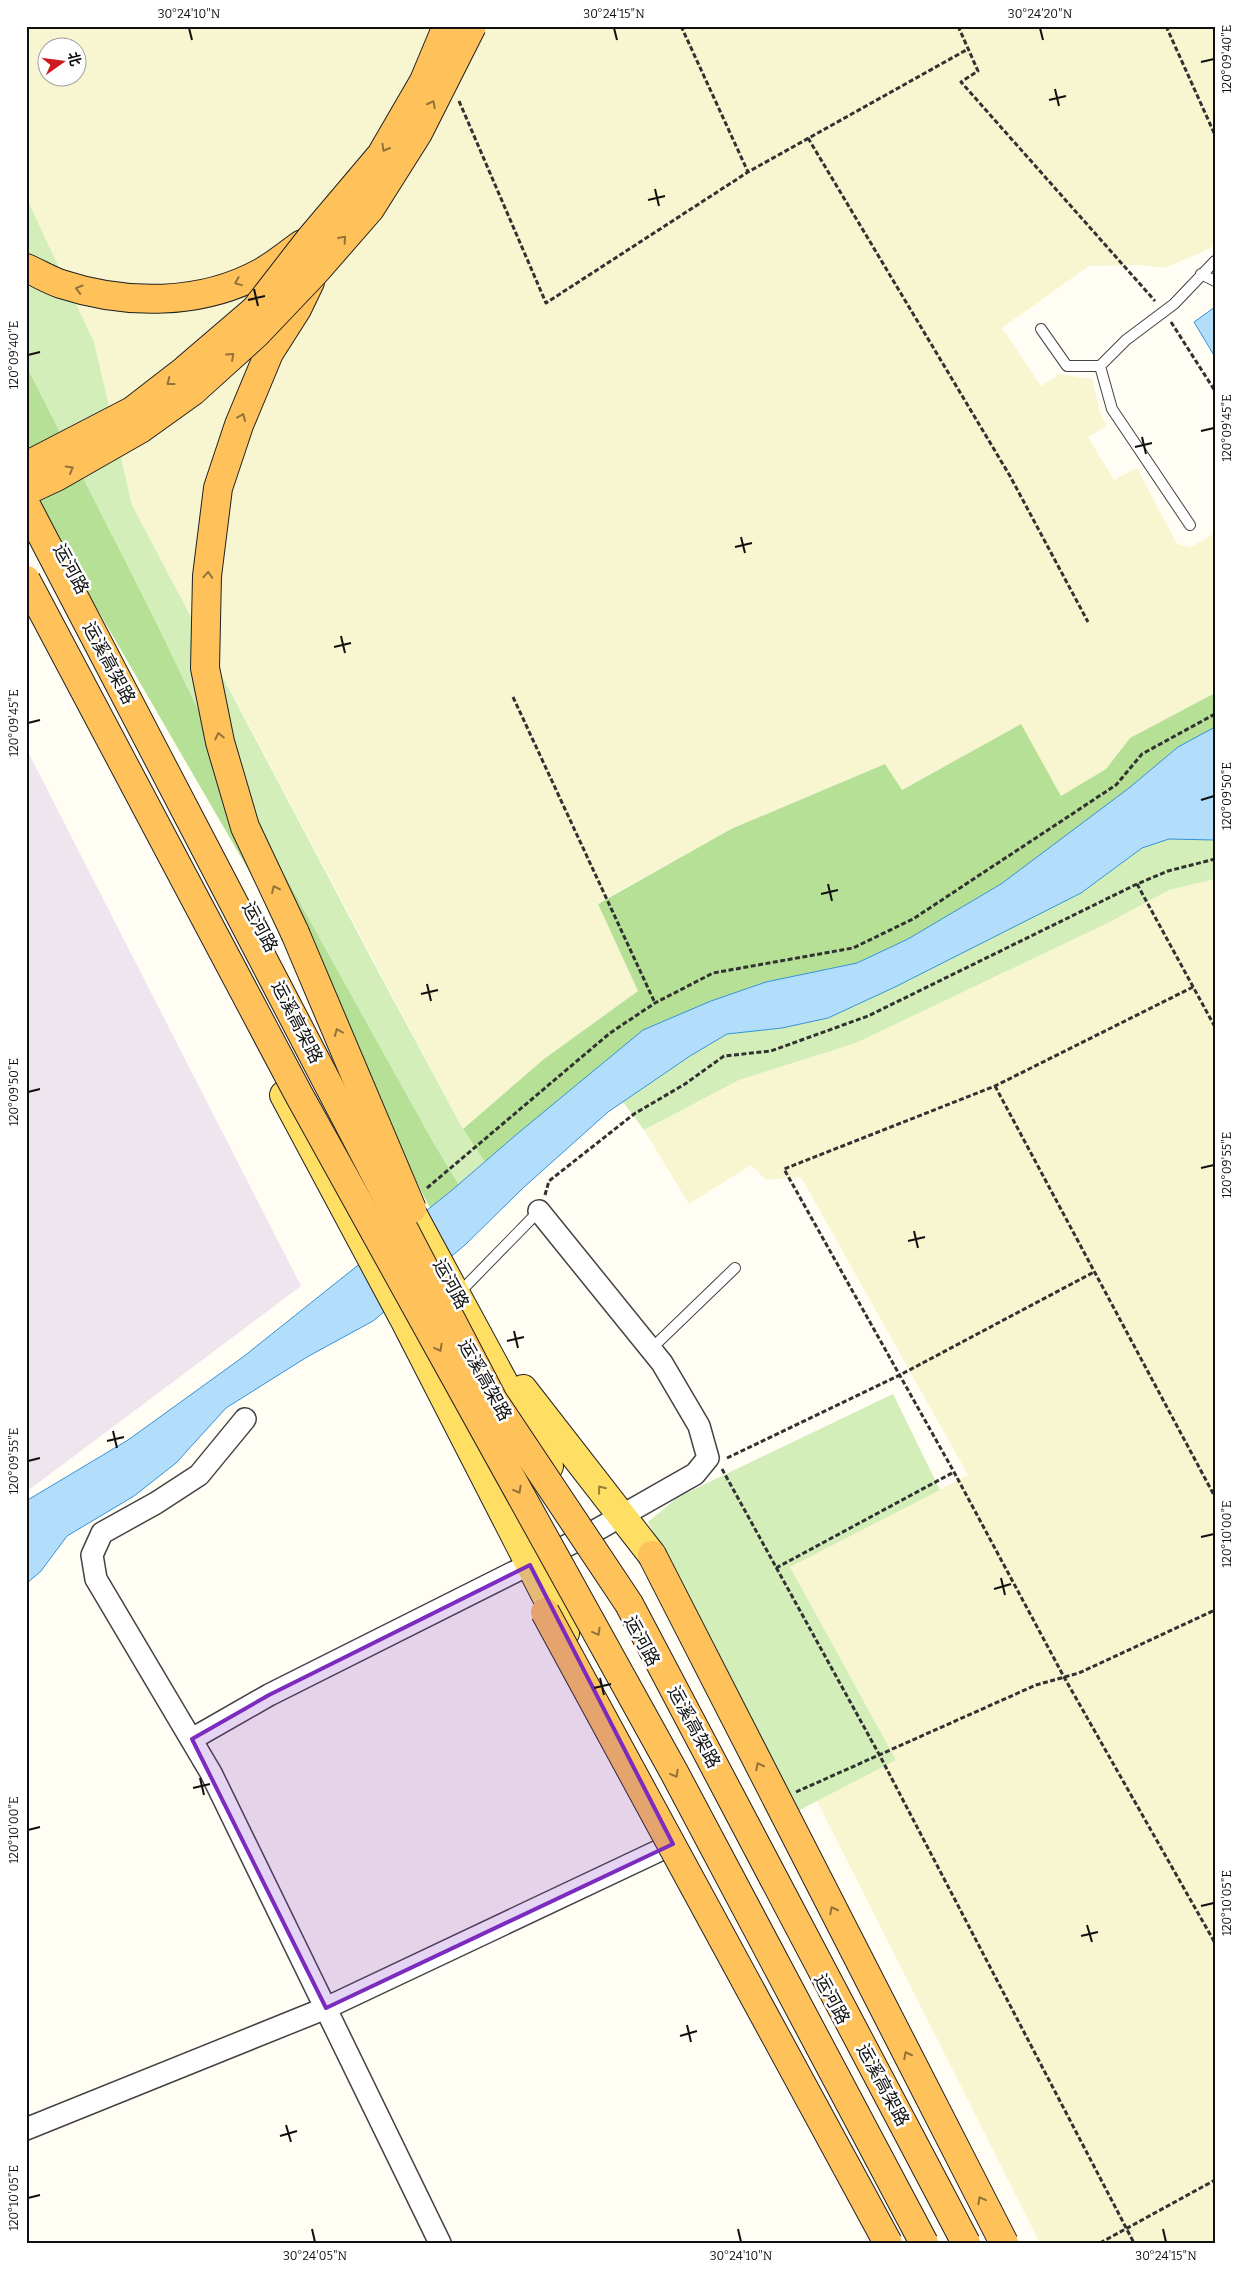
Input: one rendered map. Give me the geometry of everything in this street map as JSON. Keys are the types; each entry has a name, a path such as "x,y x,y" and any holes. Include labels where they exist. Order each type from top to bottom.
{"highway":[{"path":"26,466 132,411 185,370 255,310 310,239 381,155 424,81 447,26"},
{"path":"26,491 56,477 140,428 193,391 256,334 315,272 370,209 418,133 472,26"},
{"path":"26,268 59,283 92,293 126,298 177,299 219,290 261,273 310,239"},
{"path":"315,272 297,309 269,353 239,425 218,488 207,576 205,668 220,742 246,827 295,933 493,1400"},
{"name":"运溪高架路","path":"26,505 493,1400 629,1604 966,2243"},
{"name":"运溪高架路","path":"26,580 299,1095 670,1764 924,2243"},
{"path":"652,1555 1004,2243"},
{"path":"545,1612 886,2243"}],"main road":[{"name":"运河路","path":"26,485 411,1211 454,1287 960,2243"},
{"path":"26,610 405,1322 449,1406 527,1566 886,2243"},
{"path":"477,1331 652,1555"},
{"path":"527,1566 545,1612"}],"street":[{"path":"192,1739 269,1695 586,1536 695,1474 708,1458 699,1426 662,1363 540,1212"},
{"path":"245,1419 199,1475 156,1504 102,1533 92,1555 96,1579 211,1773 440,2243"},
{"path":"26,2129 326,2008 673,1844"}],"lane":[{"path":"1041,329 1067,366 1100,366 1126,340 1174,304 1200,274 1215,261"},
{"path":"1200,274 1215,281"},
{"path":"1100,366 1112,409 1190,525"},
{"path":"454,1287 540,1212"},
{"path":"651,1349 735,1268"}],"path":[{"path":"681,26 748,172"},
{"path":"958,26 978,71 961,82 1164,312 1215,391"},
{"path":"1166,26 1215,136"},
{"path":"458,98 546,303 748,172 968,49"},
{"path":"808,138 1010,476 1088,622"},
{"path":"514,697 655,1003"},
{"path":"411,1211 610,1033 655,1003 714,973 853,948 913,919 1116,785 1142,754 1215,714"},
{"path":"540,1212 549,1181 634,1114 685,1084 724,1056 771,1051 868,1016 1137,884 1168,871 1215,859"},
{"path":"1137,884 1215,1028"},
{"path":"1193,987 995,1086 784,1170 954,1472 1064,1677 1215,1943"},
{"path":"995,1086 1215,1497"},
{"path":"1094,1272 900,1376 718,1462 880,1756 1134,2243"},
{"path":"776,1568 954,1472"},
{"path":"790,1795 1036,1685 1079,1673 1215,1610"},
{"path":"1100,2243 1215,2180"}],"highlighted area":[{"path":"530,1565 673,1844 326,2008 192,1739 269,1695"}],"shaded area":[{"path":"26,26 1215,26 1215,245 1164,268 1141,265 1089,266 1002,328 1041,386 1060,374 1092,379 1100,412 1107,426 1088,437 1114,480 1137,468 1177,544 1191,547 1215,533 1215,693 1130,738 1106,769 1061,796 1020,725 901,790 885,764 731,829 598,903 638,991 544,1059 463,1129 132,505 94,342 26,197"},
{"path":"26,748 301,1286 26,1492"},
{"path":"1215,879 1215,2243 1040,2243 817,1801 896,1760 790,1567 968,1475 801,1177 766,1180 751,1165 689,1204 644,1130 739,1080 856,1043 1110,922 1169,890"}],"green space":[{"path":"26,197 94,342 132,505 379,973 463,1129 485,1162 459,1185 433,1142 234,784 154,618 26,365"},
{"path":"26,365 154,618 234,784 433,1142 459,1185 430,1208 307,971 26,486"},
{"path":"1215,693 1215,733 1001,884 908,939 857,963 766,982 711,1001 517,1134 485,1162 463,1129 544,1059 638,991 598,904 731,829 885,764 902,790 1021,724 1061,796 1106,769 1130,738"},
{"path":"1169,839 1215,840 1215,879 1169,890 1110,922 856,1043 739,1080 644,1130 623,1102 690,1056 727,1034 782,1028 828,1018 895,987 1081,893 1142,848"},
{"path":"893,1394 940,1490 790,1567 896,1760 794,1813 648,1522 678,1497"}],"water":[{"path":"1215,307 1215,357 1194,322"},
{"path":"1215,727 1215,840 1169,839 1142,848 1081,893 895,987 828,1018 782,1028 727,1034 690,1056 608,1112 523,1188 465,1245 373,1321 307,1357 226,1408 176,1463 134,1496 67,1536 41,1571 26,1584 26,1501 128,1440 243,1357 451,1191 643,1030 711,1001 766,982 857,963 908,939 1001,884 1129,788 1178,747"}]}
